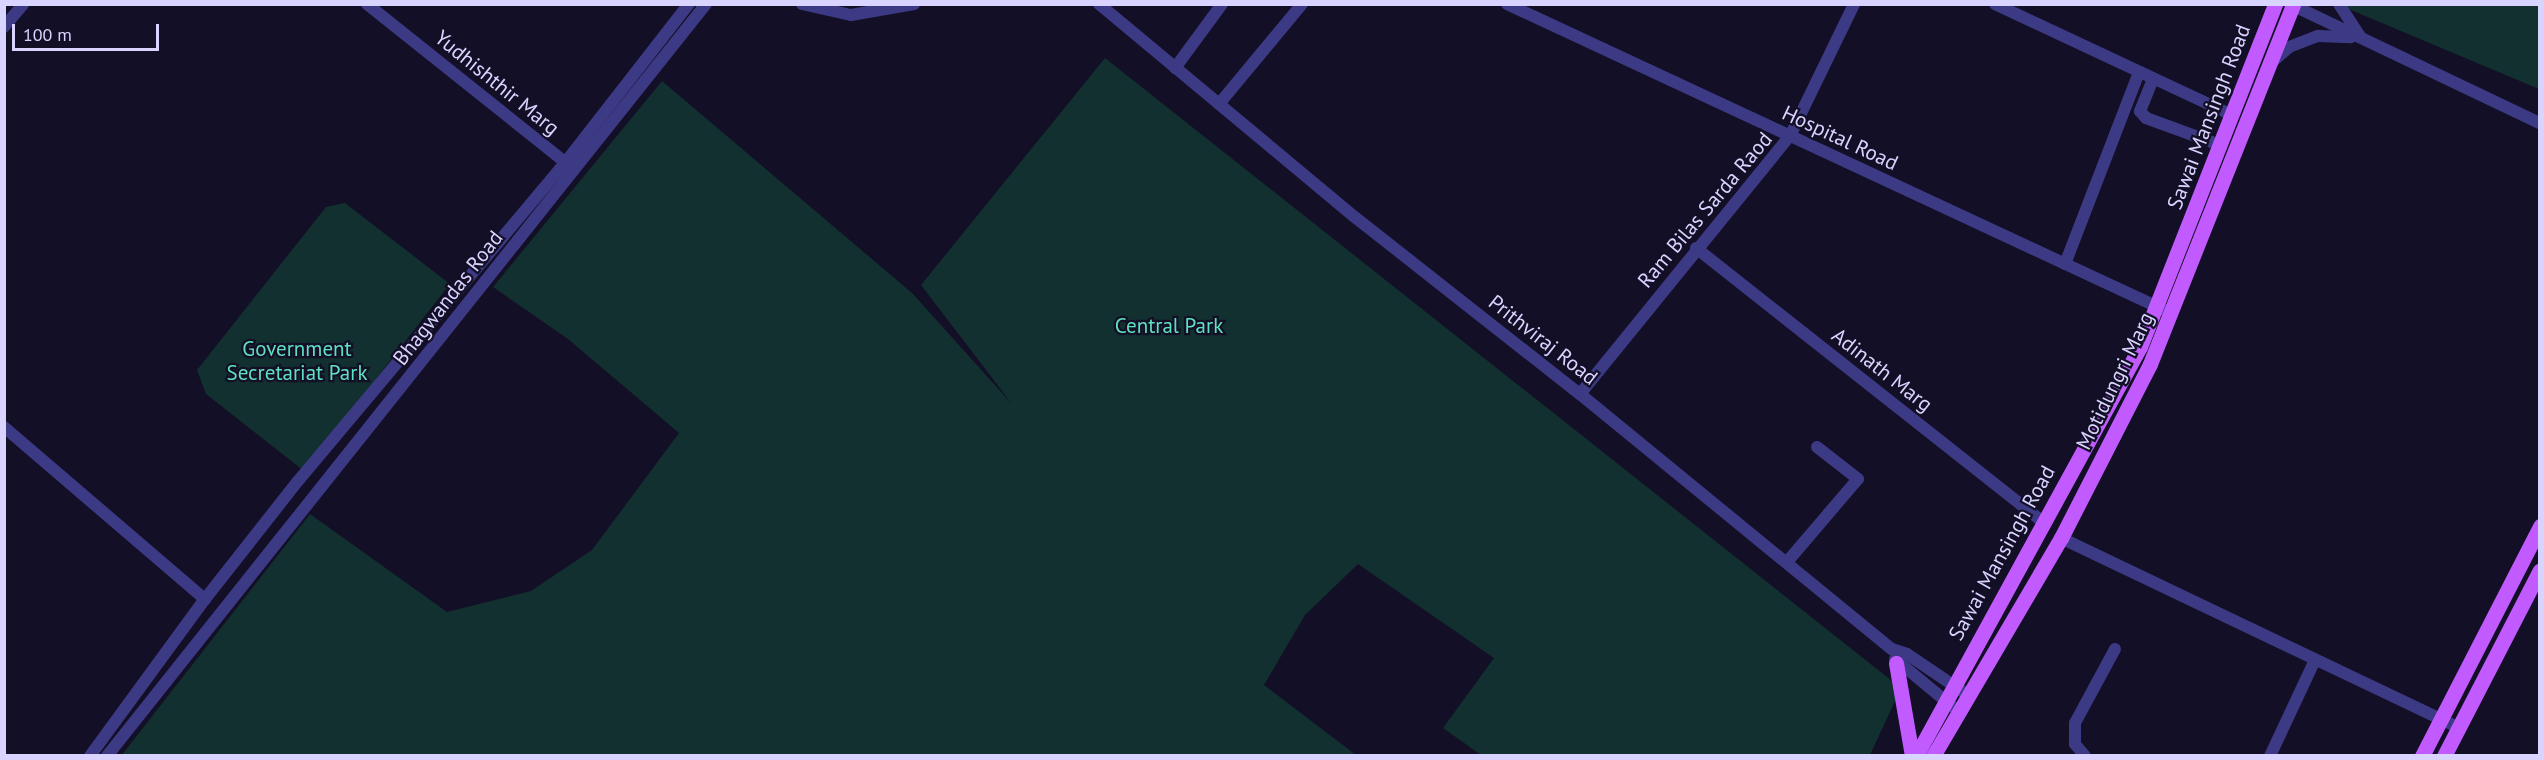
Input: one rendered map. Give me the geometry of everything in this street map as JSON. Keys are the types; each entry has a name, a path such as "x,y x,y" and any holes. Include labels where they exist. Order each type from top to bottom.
{"main road":[{"name":"Sawai Mansingh Road","path":"1914,756 2140,347 2275,4"},
{"name":"Motidungri Marg","path":"1933,756 2061,538 2172,313 2292,5"},
{"path":"2422,756 2540,525"},
{"path":"2444,756 2540,570"},
{"path":"1894,656 1914,756"}],"street":[{"path":"4,27 23,4"},
{"name":"Yudhishthir Marg","path":"367,4 569,166"},
{"name":"Bhagwandas Road","path":"107,756 569,166 689,4"},
{"name":"Bhagwandas Road","path":"90,756 205,599 706,4"},
{"path":"802,4 851,15 914,4"},
{"name":"Prithviraj Road","path":"1099,4 1356,218 1580,394 1787,562 1894,656 1907,654 1969,696"},
{"path":"1175,68 1222,4"},
{"path":"1219,104 1302,4"},
{"name":"Hospital Road","path":"1507,4 2172,313"},
{"name":"Ram Bilas Sarda Raod","path":"1580,394 1696,248 1790,136 1854,4"},
{"path":"1995,4 2232,114"},
{"path":"2339,4 2361,38"},
{"path":"2292,5 2540,123"},
{"path":"2269,66 2289,47 2318,36 2361,38"},
{"path":"2065,264 2139,72"},
{"path":"2153,79 2140,111 2145,118 2220,145"},
{"name":"Adinath Marg","path":"1696,248 2043,522"},
{"path":"4,427 205,599"},
{"path":"1787,562 1858,479 1817,447"},
{"path":"2061,538 2458,727"},
{"path":"2085,756 2075,744 2075,723 2115,649"},
{"path":"1894,656 1944,701 1960,711"},
{"path":"2270,756 2315,660"}],"green space":[{"path":"2339,5 2539,5 2539,89"},
{"name":"Central Park","path":"1105,58 1901,688 1870,755 1481,755 1443,728 1494,658 1358,564 1305,615 1264,685 1356,755 121,756 310,514 447,612 531,591 592,550 679,433 568,339 493,287 662,81 912,293 1012,404 921,285"},
{"name":"Government Secretariat Park","path":"345,203 450,284 304,471 206,394 197,370 326,207"}]}
